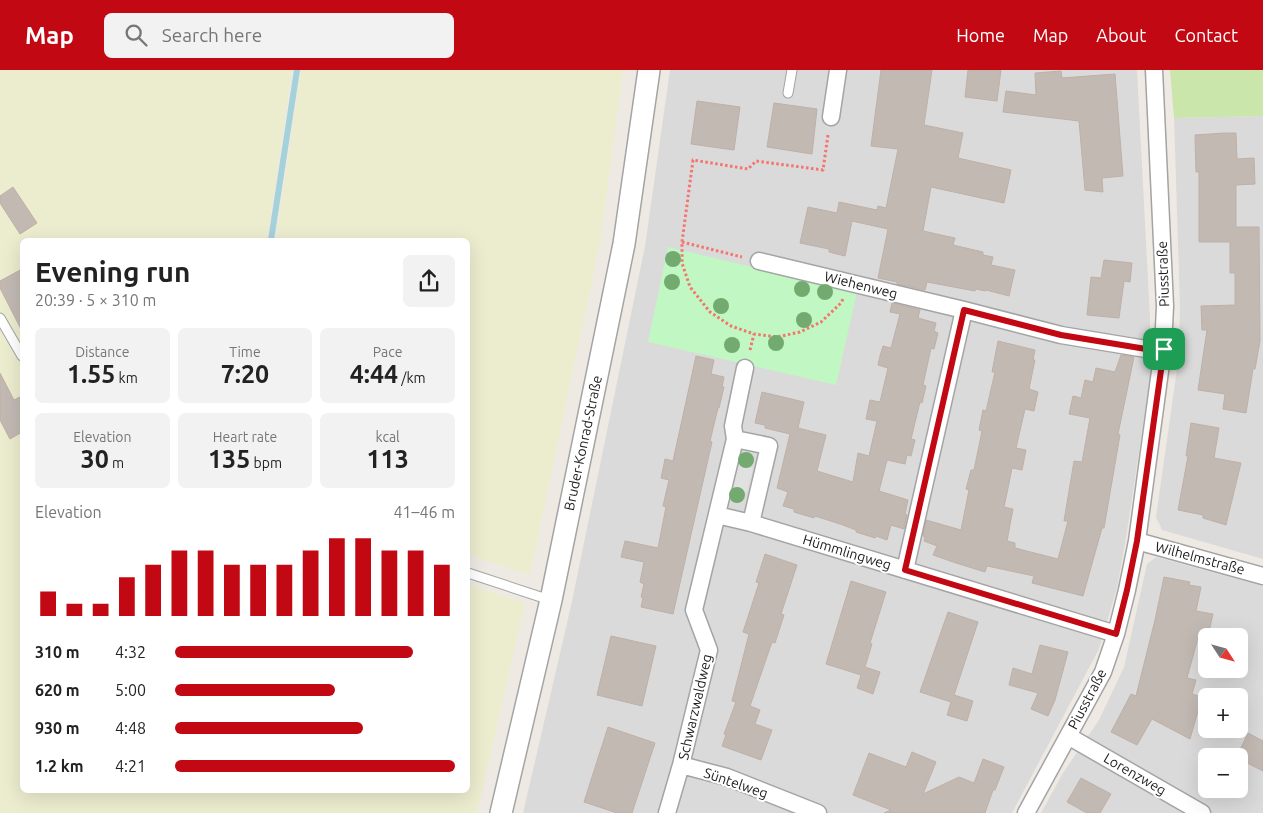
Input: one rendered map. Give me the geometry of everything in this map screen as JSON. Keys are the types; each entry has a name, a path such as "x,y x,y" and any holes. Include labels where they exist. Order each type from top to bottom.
{"street":[{"name":"Bruder-Konrad-Straße","path":"501,813 551,600 624,244 649,70"},
{"path":"831,117 838,70"},
{"name":"Piusstraße","path":"1026,813 1103,672 1116,634 1137,541 1164,349 1165,306 1154,70"},
{"name":"Wiehenweg","path":"759,261 1061,335 1146,349 1164,349"},
{"path":"905,570 964,310"},
{"name":"Schwarzwaldweg","path":"667,813 681,765 709,650 694,610 735,439 733,426 745,368"},
{"path":"718,515 751,523 769,446 735,439"},
{"name":"Hümmlingweg","path":"751,523 1116,634"},
{"name":"Wilhelmstraße","path":"1137,541 1263,576"},
{"name":"Lorenzweg","path":"1068,736 1202,813"},
{"name":"Süntelweg","path":"681,765 727,778 818,813"}],"lane":[{"path":"788,93 792,70"},
{"path":"0,318 20,353"},
{"path":"470,574 551,600"}],"path":[{"path":"831,117 823,170 756,161 748,169 694,160 682,242 682,263 690,287 710,312 731,326 754,334 777,337 800,332 821,322 841,304 852,283"},
{"path":"682,242 759,261"}],"shaded area":[{"path":"670,70 1137,70 1150,318 1150,379 1126,538 1117,588 1099,649 1012,813 523,813 571,606 645,246"},
{"path":"1263,116 1263,559 1162,530 1156,517 1179,355 1180,306 1174,118"},
{"path":"736,465 753,468 747,492 731,488"},
{"path":"1156,557 1263,586 1263,813 1041,813 1063,773 1099,720 1124,667 1147,564"}],"green space":[{"path":"0,70 292,70 267,238 20,238 20,793 470,793 470,585 525,603 477,813 0,813"},
{"path":"301,70 623,70 600,243 530,575 470,556 470,238 276,238"},
{"path":"1170,70 1263,70 1263,116 1174,118"},
{"path":"668,247 857,292 836,385 648,342"}],"building":[{"path":"881,70 932,70 924,125 963,133 958,158 1011,170 1004,203 931,187 923,231 955,238 953,245 983,252 983,255 993,257 991,265 1015,270 1009,296 986,290 976,289 975,291 927,282 925,290 878,278 888,229 852,221 845,256 829,252 829,249 800,243 808,207 837,213 839,202 877,210 878,206 886,208 898,149 871,146"},
{"path":"968,70 1001,70 997,101 965,97"},
{"path":"1061,71 1062,78 1115,74 1123,176 1102,178 1103,192 1085,190 1079,121 1003,112 1006,91 1036,95 1035,73"},
{"path":"697,101 740,107 734,150 691,144"},
{"path":"774,103 817,109 812,154 767,147"},
{"path":"1236,133 1237,159 1254,158 1255,184 1236,185 1236,227 1259,227 1260,341 1255,369 1253,369 1246,413 1223,409 1225,394 1198,390 1207,330 1202,330 1201,306 1235,305 1235,273 1230,273 1230,242 1199,242 1199,172 1196,172 1195,135"},
{"path":"13,187 37,223 20,234 0,203 0,196"},
{"path":"1104,260 1132,263 1130,282 1124,281 1119,318 1087,315 1091,277 1101,278"},
{"path":"20,270 20,327 0,288 0,281"},
{"path":"892,303 920,310 918,318 936,323 934,331 938,333 934,349 931,348 923,385 926,386 911,439 915,440 911,456 907,455 905,464 887,460 879,491 908,500 904,529 891,525 887,540 856,532 856,530 815,516 814,518 794,512 794,509 783,506 788,492 777,488 790,434 765,428 765,425 755,423 762,392 804,402 798,428 826,435 817,471 853,482 858,453 869,456 877,421 866,419 870,400 880,402 888,368 878,365 883,346 891,348 900,314 890,312"},
{"path":"998,341 1035,350 1033,360 1035,360 1029,389 1038,392 1034,411 1025,409 1016,448 1026,450 1022,470 1012,468 1004,507 1013,509 1007,541 1015,543 1015,548 1058,559 1068,521 1064,521 1074,461 1082,462 1090,418 1069,414 1073,396 1081,398 1085,380 1093,382 1096,368 1115,372 1121,355 1134,357 1118,434 1120,435 1104,528 1102,528 1083,596 1032,583 1034,576 987,566 985,572 956,563 933,555 937,546 924,541 926,520 961,530 969,490 966,489 971,470 974,470 982,431 979,430 983,410 986,411 995,372 992,372"},
{"path":"696,356 714,360 711,374 724,377 722,387 724,387 710,441 712,442 673,614 641,607 644,584 640,582 644,562 621,557 625,541 658,548 666,507 663,506 669,480 661,478 665,459 673,461"},
{"path":"0,373 14,400 20,397 20,433 10,439 0,420"},
{"path":"1191,423 1219,428 1214,458 1241,463 1226,525 1203,518 1203,515 1178,510 1188,456 1186,456"},
{"path":"765,554 797,565 781,614 784,615 775,643 772,642 750,706 760,710 755,724 772,730 761,760 722,746 726,735 724,734 736,702 732,701 749,634 743,632 759,583 756,582"},
{"path":"1164,577 1190,582 1189,585 1201,587 1196,611 1213,614 1210,628 1198,628 1198,638 1187,678 1196,680 1192,694 1198,696 1198,711 1190,739 1152,719 1137,745 1111,732 1131,694 1136,696"},
{"path":"851,581 886,592 870,643 872,644 865,667 880,672 873,694 857,688 861,675 826,664"},
{"path":"948,612 978,622 954,695 973,701 967,721 947,715 951,702 920,692"},
{"path":"611,636 656,646 642,706 597,695"},
{"path":"1040,645 1068,652 1055,700 1048,716 1031,709 1038,693 1009,685 1013,668 1032,674"},
{"path":"608,727 655,743 632,813 617,813 584,802"},
{"path":"1248,733 1263,741 1263,771 1248,764 1248,748 1241,748 1246,738 1248,738"},
{"path":"912,752 936,762 923,794 959,777 974,783 983,759 1004,767 985,813 884,813 891,810 853,795 869,753 906,767"},
{"path":"1081,778 1111,794 1100,813 1087,813 1067,802"}],"waterway":[{"path":"271,238 297,70"}],"route":[{"path":"964,310 1061,335 1146,349 1164,349 1137,541 1116,634 905,570 964,310"}]}
